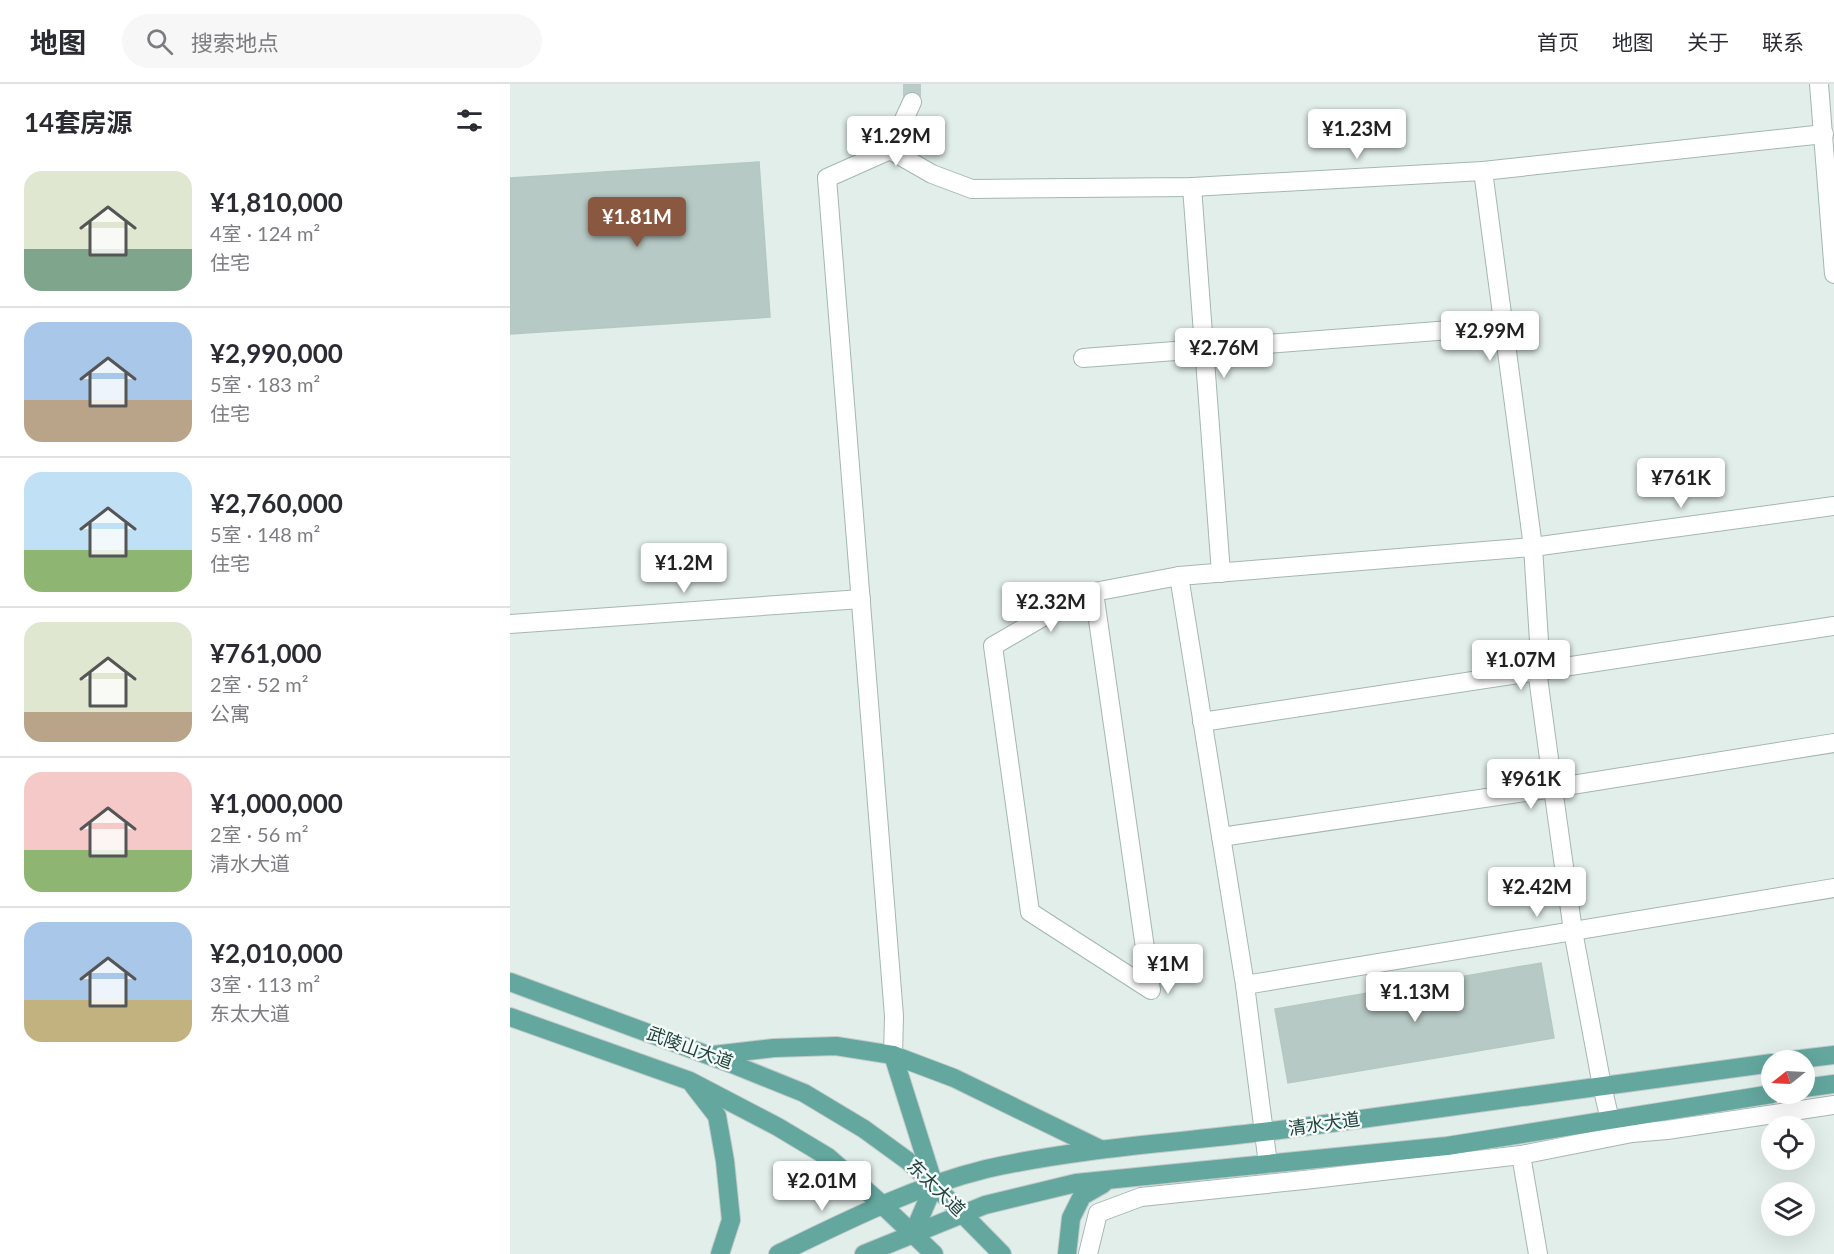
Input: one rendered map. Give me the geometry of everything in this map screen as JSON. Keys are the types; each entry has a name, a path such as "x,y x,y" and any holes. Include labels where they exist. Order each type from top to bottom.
{"main road":[{"name":"武陵山大道","path":"510,982 709,1055 804,1093 864,1130"},
{"name":"武陵山大道","path":"510,1017 690,1081 778,1127 828,1157 882,1205"},
{"path":"709,1055 774,1048 836,1046 893,1054 954,1078 1100,1149"},
{"path":"893,1054 934,1185 913,1234"},
{"path":"1815,1057 1834,1055"},
{"name":"清水大道","path":"778,1254 918,1190 985,1170 1073,1152 1263,1132 1761,1064"},
{"path":"690,1081 717,1116 724,1154 731,1220 720,1254"},
{"path":"1815,1087 1834,1084"},
{"name":"清水大道","path":"864,1254 985,1205 1076,1183 1447,1146 1761,1096"},
{"name":"东太大道","path":"864,1130 908,1161 1002,1254"},
{"path":"1067,1254 1071,1218 1082,1196 1108,1180"},
{"path":"882,1205 934,1254"}],"street":[{"path":"1825,91 1824,134 1831,184 1834,262"},
{"path":"893,1054 894,1016 827,178 890,150 912,102"},
{"path":"890,150 932,174 972,189 1191,187 1483,171 1824,134"},
{"path":"1483,171 1533,547 1539,641 1537,670 1552,789 1573,931 1610,1120"},
{"path":"1191,187 1221,573"},
{"path":"1083,357 1503,326"},
{"path":"1094,592 1151,990 1030,912 993,646 1060,607 1094,592 1179,576 1533,547 1834,506"},
{"path":"1179,576 1245,985 1268,1164"},
{"path":"510,624 861,599"},
{"path":"1202,722 1834,626"},
{"path":"1221,837 1552,789 1834,743"},
{"path":"1245,985 1834,888"},
{"path":"1088,1254 1098,1213 1141,1197 1521,1155 1632,1133 1834,1106"},
{"path":"1521,1155 1538,1254"}],"building":[{"path":"759,162 770,317 510,334 510,178"},
{"path":"1541,963 1554,1038 1288,1083 1275,1009"}],"tunnel":[{"path":"912,84 912,102"}]}
